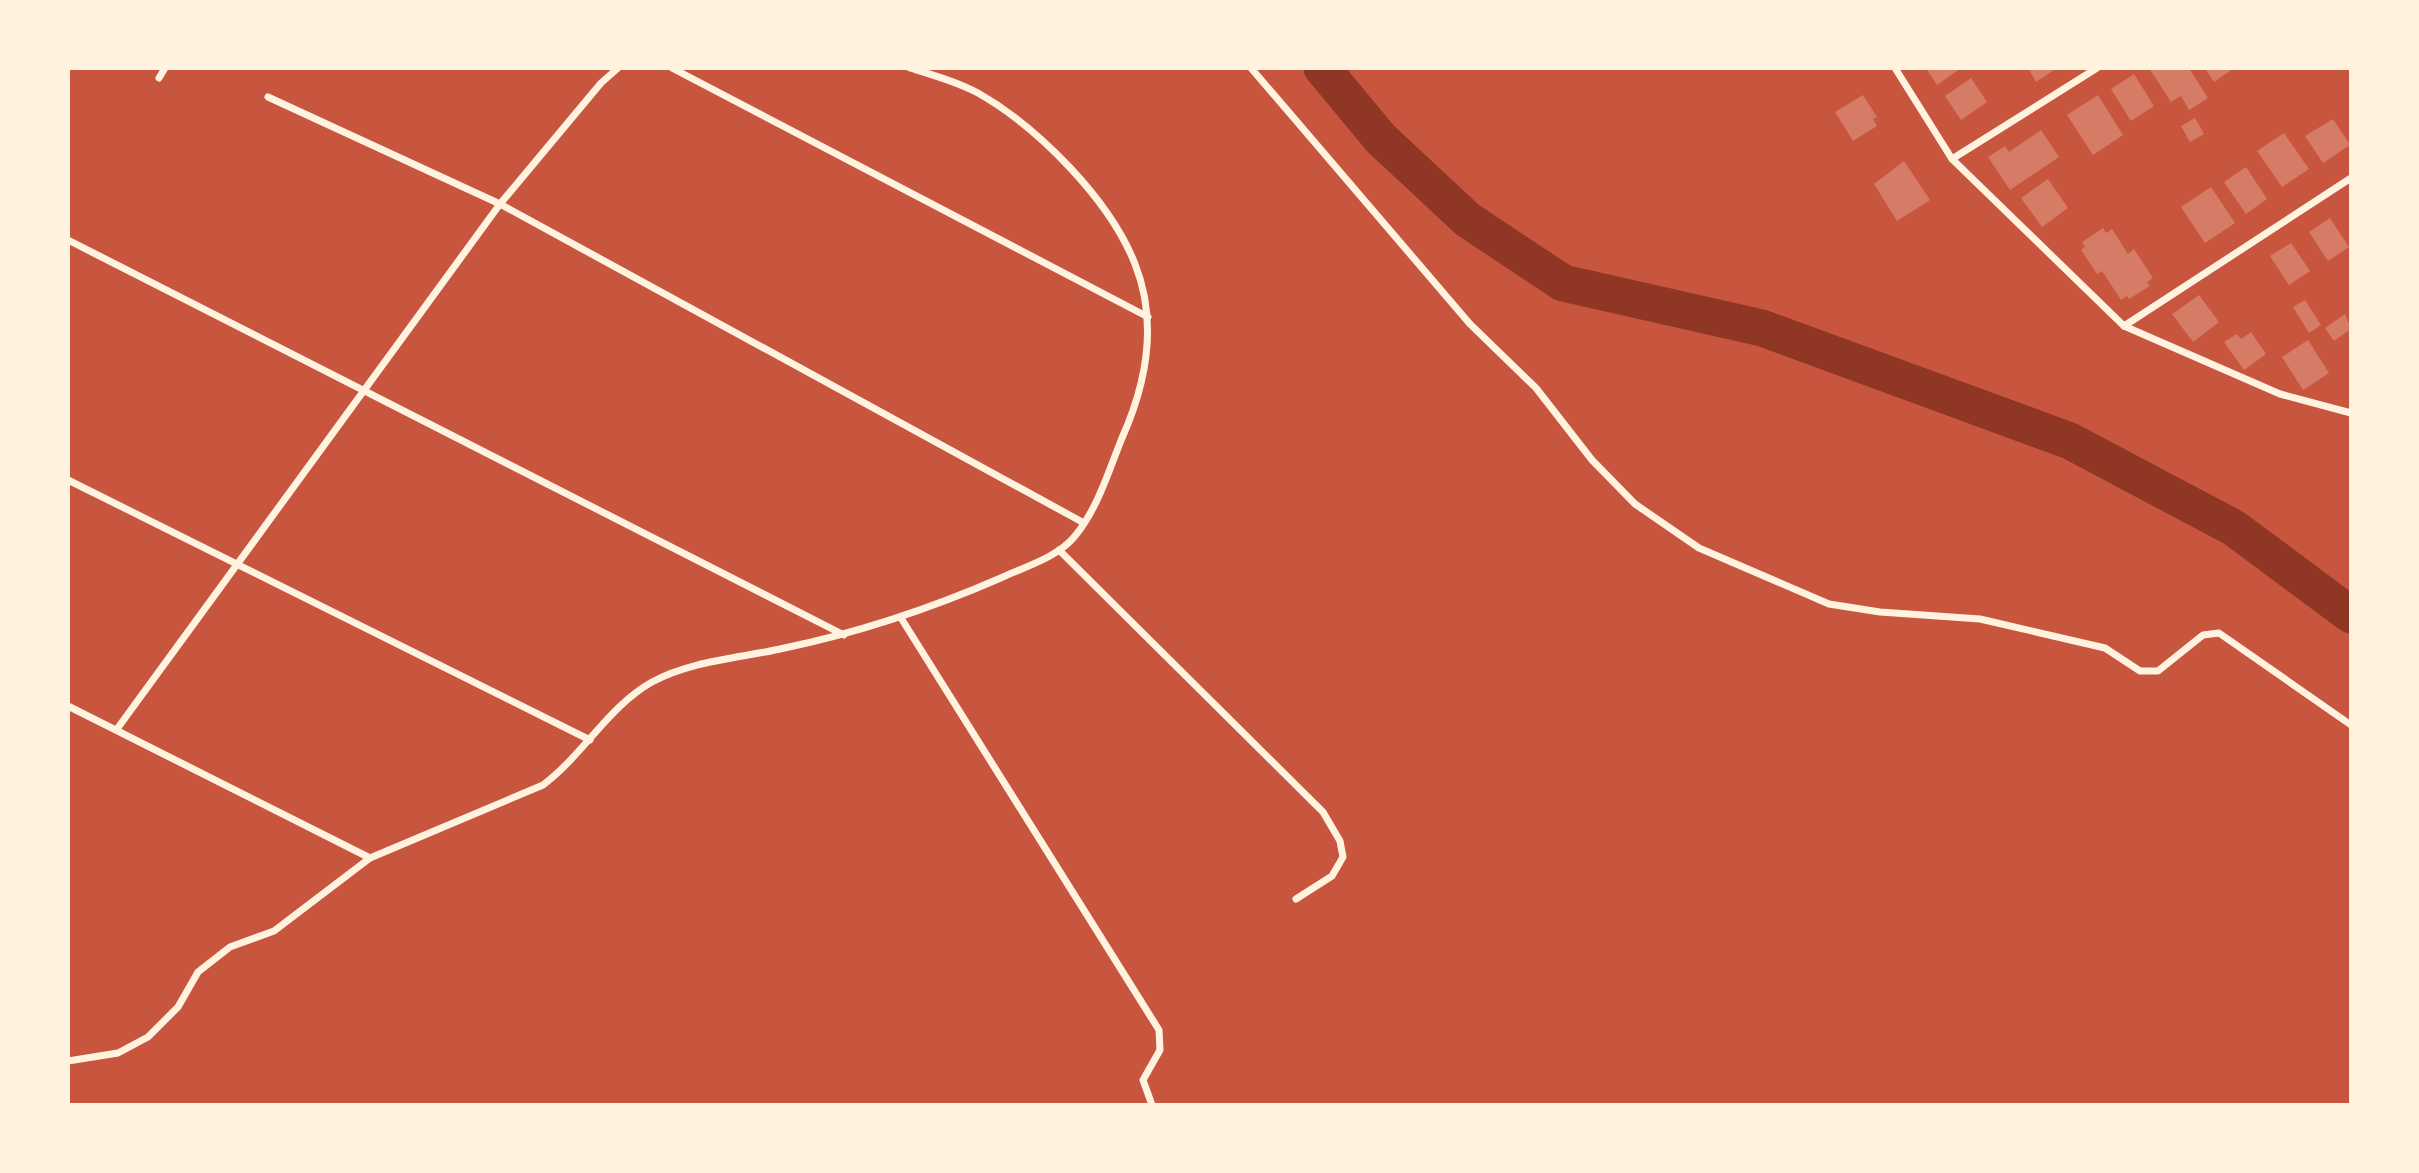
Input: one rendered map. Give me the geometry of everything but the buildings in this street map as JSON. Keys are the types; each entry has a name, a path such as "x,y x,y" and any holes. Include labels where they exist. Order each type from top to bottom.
{"street":[{"path":"159,78 165,68"},
{"path":"117,729 238,567 500,204 601,83 618,68"},
{"path":"672,68 1148,317"},
{"path":"68,1061 118,1053 148,1037 178,1007 198,972 230,947 274,931 370,858 543,785 562,771 628,699 652,682 693,667 845,635 901,618 992,582 1059,550 1084,523 1131,418 1144,370 1148,317 1144,292 1130,250 1092,193 1039,140 977,93 911,68"},
{"path":"1251,68 1470,324 1536,388 1592,460 1635,504 1699,548 1829,604 1880,612 1980,619 2105,648 2140,671 2158,671 2203,635 2219,633 2351,725"},
{"path":"1895,68 1952,159 2124,326 2280,394 2351,413"},
{"path":"1952,159 2097,68"},
{"path":"268,97 500,204 1084,523"},
{"path":"2124,326 2351,178"},
{"path":"68,240 845,635"},
{"path":"68,480 590,740"},
{"path":"1059,550 1323,812 1340,841 1343,857 1332,876 1296,899"},
{"path":"901,618 1159,1030 1160,1050 1143,1080 1152,1105"},
{"path":"68,705 370,858"}],"waterway":[{"path":"1322,68 1381,139 1468,220 1563,283 1762,328 2070,441 2234,528 2351,615"}]}
